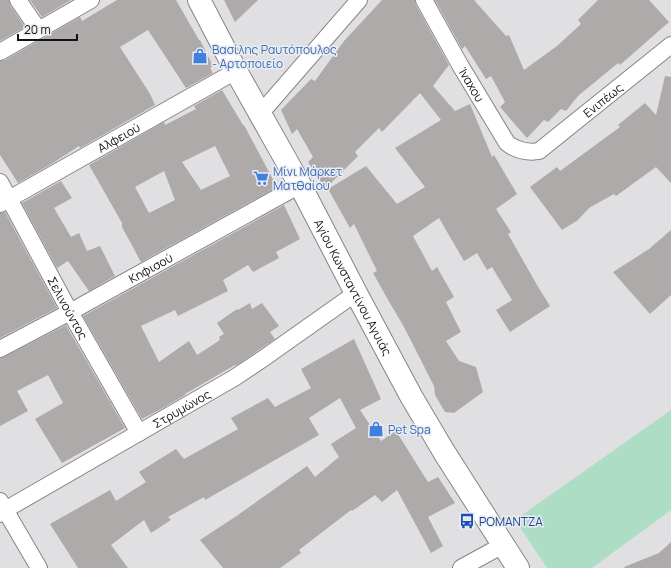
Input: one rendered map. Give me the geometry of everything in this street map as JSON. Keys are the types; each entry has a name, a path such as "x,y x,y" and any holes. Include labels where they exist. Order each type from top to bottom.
{"main road":[{"name":"Αγίου Κωνσταντίνου Αγυιάς","path":"199,0 236,71 300,185 411,396 464,485 518,568"}],"street":[{"path":"18,0 38,29"},
{"path":"0,52 90,0"},
{"path":"260,114 359,0"},
{"name":"Ίναχου","path":"424,0 460,65 507,143 517,150 533,152"},
{"name":"Ενιπέως","path":"533,152 539,151 671,45"},
{"name":"Αλφειού","path":"5,201 236,71"},
{"name":"Σελινούντος","path":"0,182 5,201 139,433"},
{"name":"Κηφισού","path":"0,349 300,185"},
{"name":"Στρυμώνος","path":"2,509 234,378 356,293"},
{"path":"2,509 39,568"},
{"path":"461,568 503,546"}],"green space":[{"path":"671,410 671,510 592,568 547,568 515,520"}],"building":[{"path":"0,0 9,0 10,5 25,27 0,41"},
{"path":"30,0 71,0 42,17"},
{"path":"117,0 176,0 200,40 213,66 210,68 213,73 186,88 148,30 120,47 150,94 155,105 80,148 79,146 18,183 0,155 0,61 5,60 80,17 82,21"},
{"path":"224,0 258,0 235,22"},
{"path":"382,0 415,0 416,5 449,65 433,86 455,111 470,104 492,157 494,155 517,194 496,209 511,232 508,234 550,306 510,332 496,310 512,300 492,267 487,270 477,253 464,261 439,218 413,236 432,271 437,267 454,297 446,302 461,332 446,341 459,361 476,367 483,392 454,413 445,412 435,395 434,386 404,327 373,273 377,271 354,224 350,228 328,189 366,166 397,204 425,187 395,148 441,120 420,93 382,132 379,128 355,152 358,156 327,187 325,184 323,185 308,162 313,157 297,129 292,134 281,110 311,79 315,81 344,41"},
{"path":"435,0 474,0 506,36 509,35 524,70 557,46 581,24 578,20 598,0 649,0 669,22 620,65 618,63 578,96 566,111 561,109 548,122 544,120 527,138 500,107 505,102 491,76 486,79 465,46 462,49"},
{"path":"665,76 671,77 671,183 656,167 616,196 614,194 589,208 578,220 562,230 530,187 557,167 560,171 620,127 618,125 645,103 656,115"},
{"path":"222,90 244,125 277,187 141,262 122,227 122,223 89,165 164,122 165,125 196,109 194,106","holes":["215,146 230,176 201,190 182,162","164,171 175,200 149,213 135,187"]},
{"path":"61,181 72,198 54,208 71,237 79,233 87,251 100,246 115,276 89,291 68,261 57,268 22,203"},
{"path":"284,205 300,239 276,252 279,258 253,272 248,265 223,280 228,291 178,316 175,310 141,326 159,362 189,341 197,355 220,340 219,337 224,334 217,323 237,309 238,310 250,303 252,309 262,303 279,326 270,332 275,339 237,365 142,419 83,316"},
{"path":"5,212 57,308 0,338 0,213"},
{"path":"671,230 671,295 650,314 613,272 649,249"},
{"path":"66,325 125,428 62,463 35,419 63,403 48,375 17,391 28,411 0,426 0,358"},
{"path":"354,339 381,399 360,410 381,441 396,431 428,482 438,477 455,503 428,517 443,546 431,553 397,490 382,502 375,495 352,511 351,510 299,550 301,553 280,568 223,568 200,540 307,466 315,477 339,457 331,444 356,428 340,398 309,418 319,435 205,500 204,497 168,517 171,520 151,533 144,520 111,545 128,568 78,568 50,524 110,490 116,501 146,482 139,472 176,449 184,459 238,429 231,418 268,398 275,407 311,388 301,369"},
{"path":"671,542 671,568 624,567 659,553"}],"place":[{"name":"Βασίλης Ραυτόπουλος - Αρτοποιείο","path":"200,56"},
{"name":"Μίνι Μάρκετ Ματθαίου","path":"261,178"},
{"name":"Pet Spa","path":"376,429"},
{"name":"ΡΟΜΑΝΤΖΑ","path":"467,521"}]}
